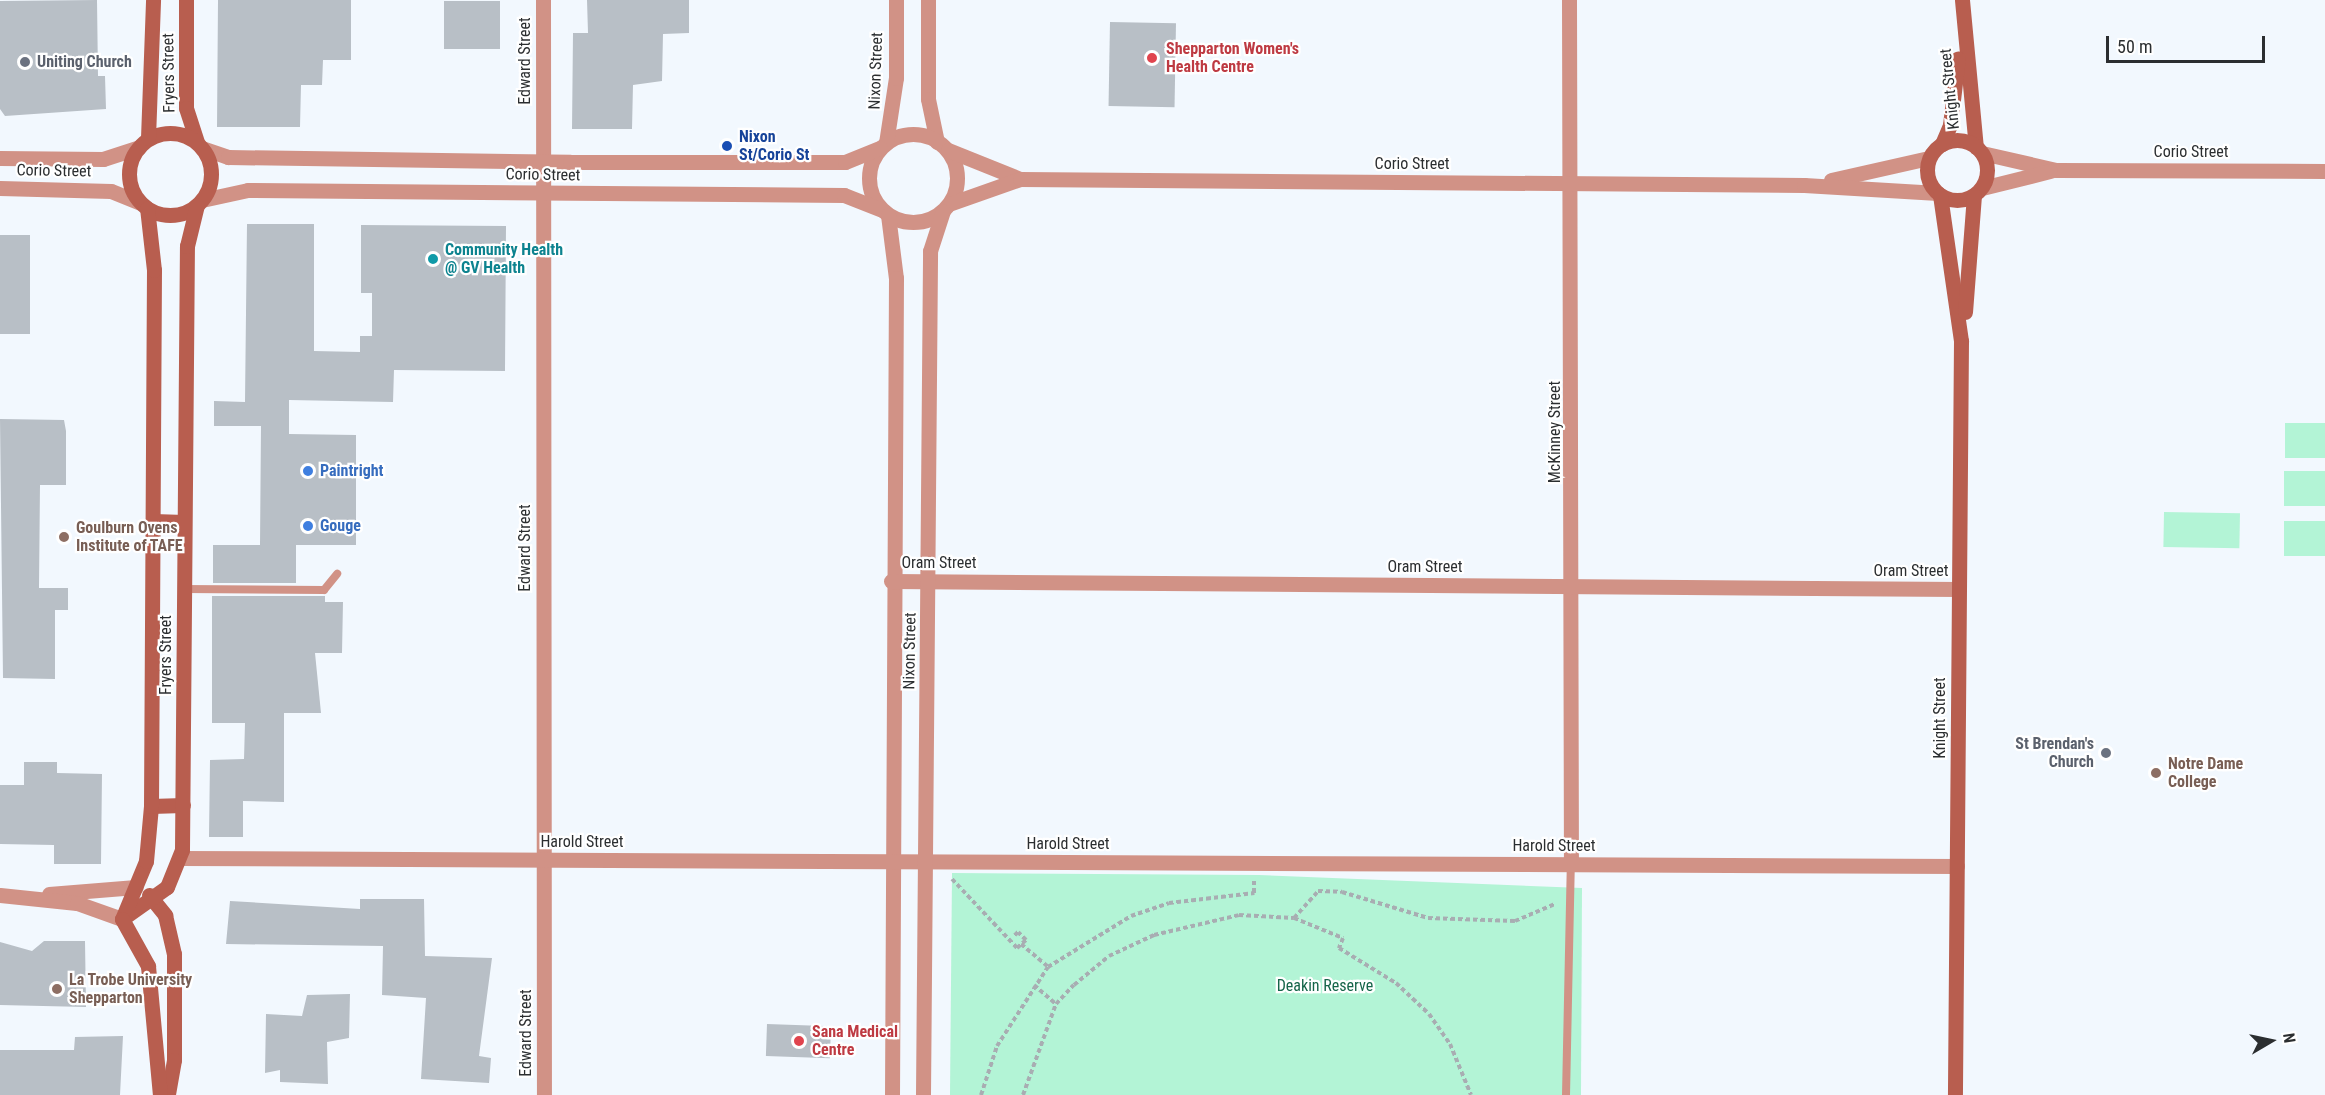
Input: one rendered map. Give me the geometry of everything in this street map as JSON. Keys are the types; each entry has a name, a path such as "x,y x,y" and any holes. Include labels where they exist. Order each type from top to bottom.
{"street":[{"name":"Fryers Street","path":"143,142 153,0"},
{"name":"Fryers Street","path":"186,0 186,108 200,145"},
{"name":"Edward Street","path":"543,0 544,1095"},
{"name":"Nixon Street","path":"883,146 896,78 896,0"},
{"path":"928,0 928,99 941,145 957,176 946,208 916,223 885,212 869,179 883,146 911,134 941,145"},
{"name":"McKinney Street","path":"1569,0 1571,864"},
{"name":"Knight Street","path":"1941,144 1950,124 1962,28 1962,0"},
{"name":"Knight Street","path":"1962,28 1979,150"},
{"path":"173,132 200,145 211,168 200,203 173,215 144,206 129,176 143,142 173,132"},
{"path":"1959,140 1979,150 1987,171 1978,192 1957,201 1939,194 1928,177 1929,158 1941,144 1959,140"},
{"name":"Corio Street","path":"0,158 103,159 143,142"},
{"name":"Corio Street","path":"200,145 228,157 845,162 883,146"},
{"name":"Corio Street","path":"941,145 1020,179"},
{"name":"Corio Street","path":"1979,150 2056,170 2325,171"},
{"name":"Corio Street","path":"1804,185 1929,158"},
{"name":"Corio Street","path":"1978,192 2056,170"},
{"name":"Corio Street","path":"946,208 1020,179 1804,185 1939,194"},
{"name":"Corio Street","path":"0,188 111,191 144,206"},
{"name":"Corio Street","path":"200,203 248,190 844,195 885,212"},
{"name":"Knight Street","path":"1955,1095 1961,341 1978,192"},
{"name":"Knight Street","path":"1939,194 1961,341"},
{"name":"Fryers Street","path":"155,900 180,858 183,805 187,246 200,203"},
{"name":"Fryers Street","path":"122,919 147,861 151,806 153,239 144,206"},
{"name":"Nixon Street","path":"923,1095 930,251 946,208"},
{"name":"Nixon Street","path":"885,212 896,278 891,581 894,861 892,1095"},
{"path":"153,521 184,522"},
{"name":"Oram Street","path":"891,581 1959,589"},
{"path":"151,806 183,805"},
{"name":"Harold Street","path":"180,858 1957,866"},
{"path":"0,895 40,896 76,888 136,887 155,900 165,915 174,954 174,1060 168,1095"},
{"path":"40,896 122,919 148,966 159,1095"},
{"path":"122,919 155,900"}],"lane":[{"path":"184,589 324,590 337,574"},
{"path":"1566,1095 1568,894 1571,864"}],"path":[{"path":"981,1095 997,1046 1034,985 1048,967 1131,916 1169,903 1254,893 1254,863"},
{"path":"949,877 1012,937 1017,948 1022,944 1048,967"},
{"path":"1294,918 1318,891 1342,892 1428,918 1515,921 1551,908 1568,894"},
{"path":"1023,1095 1056,1004 1109,956 1154,934 1230,916 1294,918 1343,938 1339,948 1411,995 1450,1044 1471,1095"},
{"path":"1034,985 1056,1004"}],"green space":[{"path":"2285,423 2325,423 2325,458 2285,458"},
{"path":"2284,471 2325,471 2325,506 2284,506"},
{"path":"2164,512 2240,513 2239,548 2163,547"},
{"path":"2284,521 2325,521 2325,556 2284,556"},
{"name":"Deakin Reserve","path":"952,873 1259,875 1582,888 1581,1095 950,1095"}],"building":[{"name":"Uniting Church","path":"97,0 98,76 105,76 106,109 5,116 0,109 0,1"},
{"path":"218,0 351,0 351,60 323,60 322,85 301,85 300,127 217,127"},
{"path":"587,0 689,0 689,33 663,34 662,81 633,85 632,129 572,129 573,33 588,33"},
{"path":"444,1 500,1 500,49 444,49"},
{"name":"Shepparton Women's Health Centre","path":"1110,22 1176,23 1175,107 1109,106"},
{"path":"247,224 314,224 314,351 360,352 360,336 372,336 372,293 361,293 361,225 506,226 505,371 394,370 393,402 289,400 289,434 356,435 356,545 296,545 296,583 213,583 213,545 260,545 261,426 214,426 214,401 245,402"},
{"path":"0,235 30,235 30,334 0,334"},
{"name":"Goulburn Ovens Institute of TAFE","path":"0,419 64,420 66,485 40,485 39,588 68,588 68,610 55,610 55,679 3,678"},
{"path":"212,596 325,596 325,602 343,602 342,653 315,653 321,713 284,713 284,802 243,801 243,837 209,837 210,760 244,759 245,723 212,723"},
{"path":"24,762 57,762 57,773 102,774 101,864 54,864 54,845 0,844 0,785 24,785"},
{"path":"360,899 424,899 425,956 492,958 479,1056 491,1058 489,1083 421,1079 426,998 382,995 383,946 226,944 230,901 360,909"},
{"path":"44,941 85,941 86,1007 0,1005 0,942 32,951"},
{"path":"350,994 349,1038 327,1042 328,1084 280,1082 280,1070 265,1073 266,1014 302,1016 307,995"},
{"name":"Sana Medical Centre","path":"767,1024 831,1026 830,1058 766,1056"},
{"path":"123,1036 120,1095 0,1095 0,1050 74,1050 75,1037"}],"place":[{"name":"Shepparton Women's Health Centre","path":"1152,58"},
{"name":"Uniting Church","path":"25,62"},
{"name":"Nixon St/Corio St","path":"727,146"},
{"name":"Community Health @ GV Health","path":"433,259"},
{"name":"Paintright","path":"308,471"},
{"name":"Gouge","path":"308,526"},
{"name":"Goulburn Ovens Institute of TAFE","path":"64,537"},
{"name":"St Brendan's Church","path":"2106,753"},
{"name":"Notre Dame College","path":"2156,773"},
{"name":"La Trobe University Shepparton","path":"57,989"},
{"name":"Sana Medical Centre","path":"799,1041"}]}
